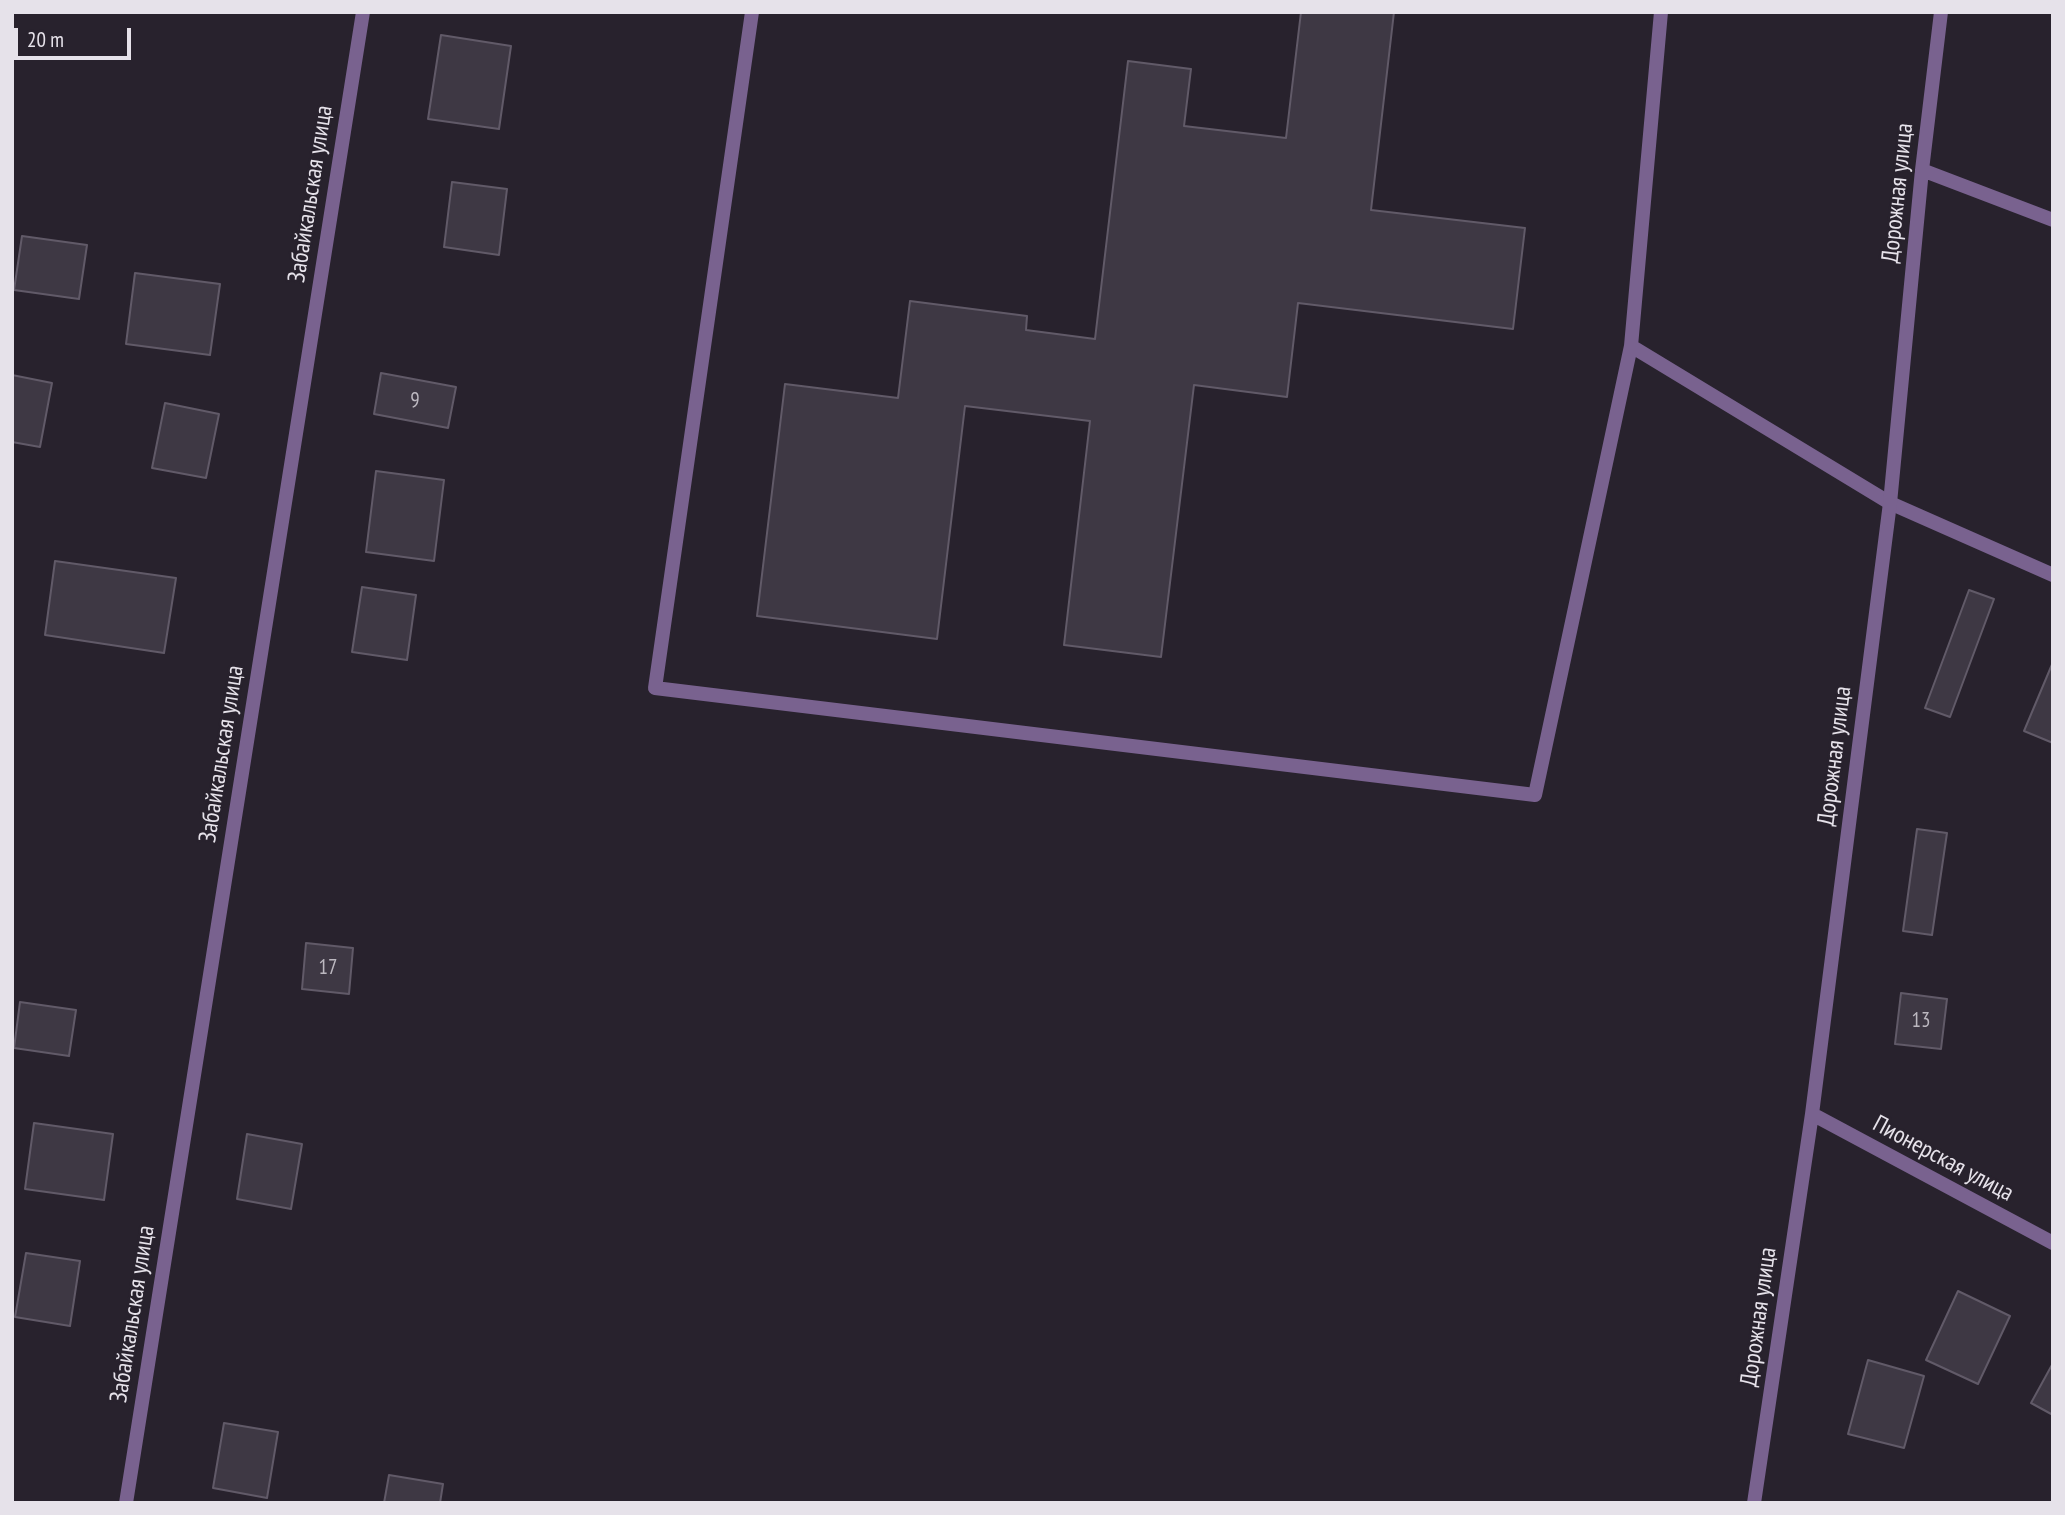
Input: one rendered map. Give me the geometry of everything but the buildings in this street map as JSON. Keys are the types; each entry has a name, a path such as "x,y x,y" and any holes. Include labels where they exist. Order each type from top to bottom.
{"street":[{"name":"Забайкальская улица","path":"126,1503 363,12"},
{"path":"752,12 655,688 1535,795 1631,346 1661,12"},
{"name":"Дорожная улица","path":"1754,1503 1812,1114 1890,503 1922,170 1941,12"},
{"path":"1922,170 2053,220"},
{"path":"1631,346 1890,503 2053,575"},
{"name":"Пионерская улица","path":"1812,1114 2053,1243"}]}
